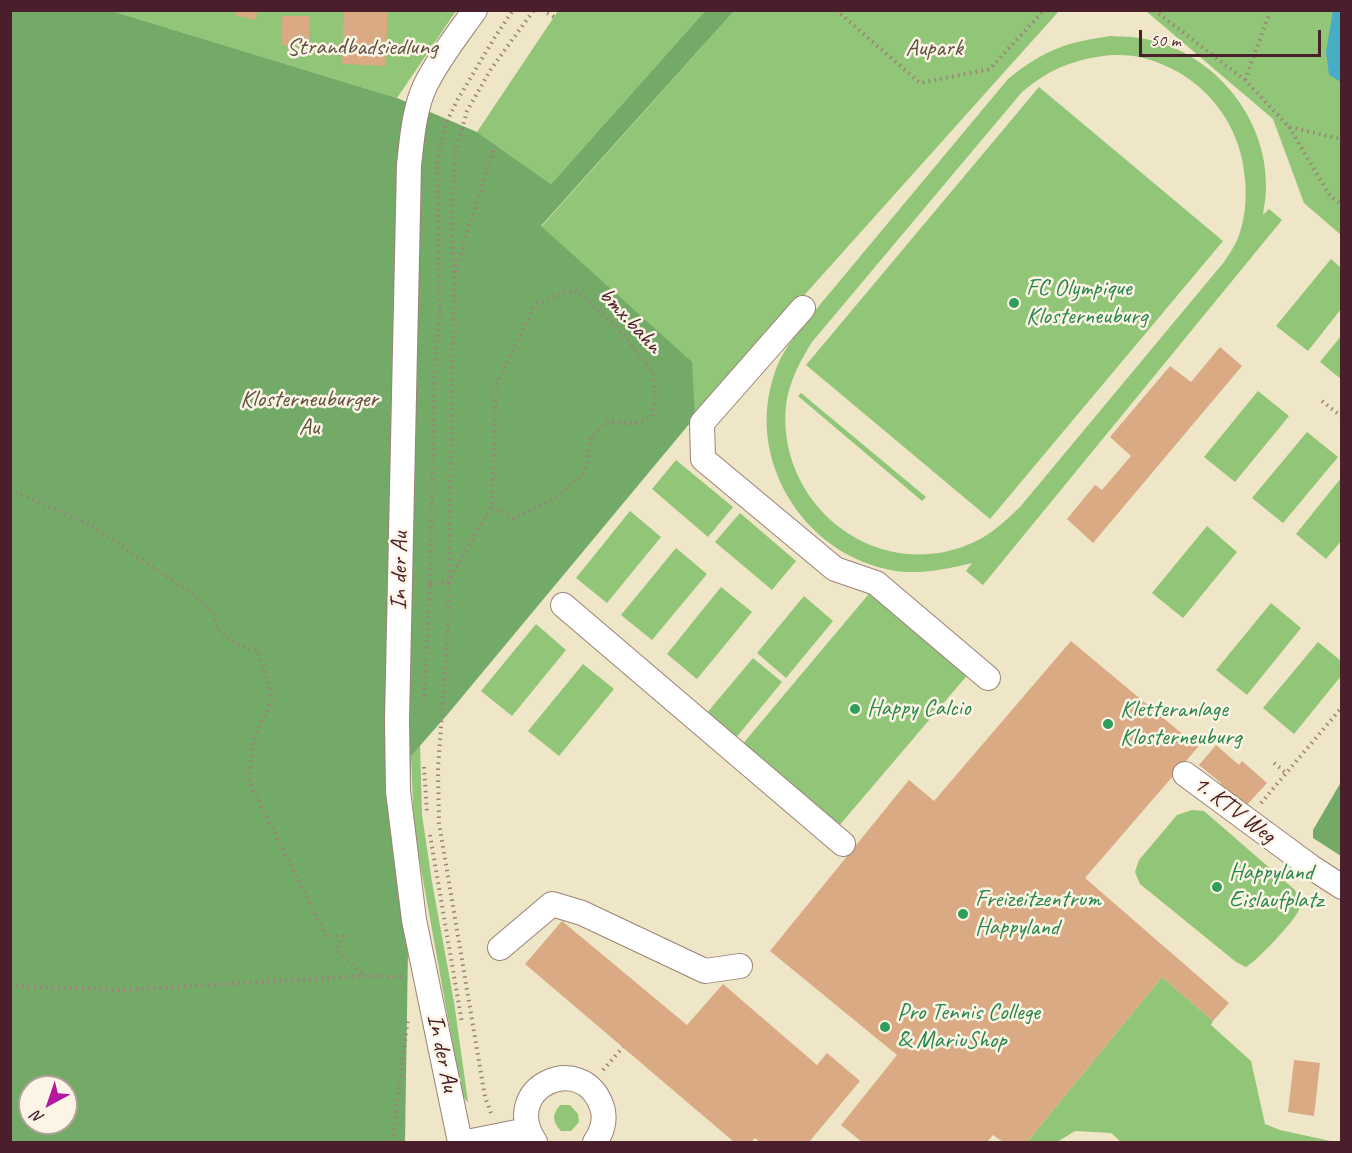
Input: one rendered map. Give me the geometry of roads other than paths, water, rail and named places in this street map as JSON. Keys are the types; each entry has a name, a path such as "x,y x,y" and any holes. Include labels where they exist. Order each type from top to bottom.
{"street":[{"name":"In der Au","path":"460,1143 414,920 398,791 397,720 409,165 420,100 426,85 475,10"},
{"path":"803,308 702,423 704,459 835,569 876,584 988,678"},
{"path":"563,605 843,844"},
{"name":"1. KTV Weg","path":"1185,774 1311,867 1340,879"},
{"path":"500,948 552,904 582,913 705,970 740,966"},
{"path":"467,1143 500,1137 531,1136 525,1111 530,1098 539,1087 547,1082 560,1078 574,1078 589,1087 598,1097 604,1112 602,1131 595,1143"}],"water":[{"path":"1333,11 1341,11 1341,82 1329,75 1326,52"}],"place":[{"name":"FC Olympique Klosterneuburg","path":"1014,303"},
{"name":"Happy Calcio","path":"855,709"},
{"name":"Kletteranlage Klosterneuburg","path":"1108,724"},
{"name":"Happyland Eislaufplatz","path":"1217,887"},
{"name":"Freizeitzentrum Happyland","path":"963,914"},
{"name":"Pro Tennis College & MariuShop","path":"885,1027"}],"park label":[{"name":"Strandbadsiedlung","path":"362,48"},
{"name":"Aupark","path":"934,49"},
{"name":"Klosterneuburger Au","path":"309,414"}]}
